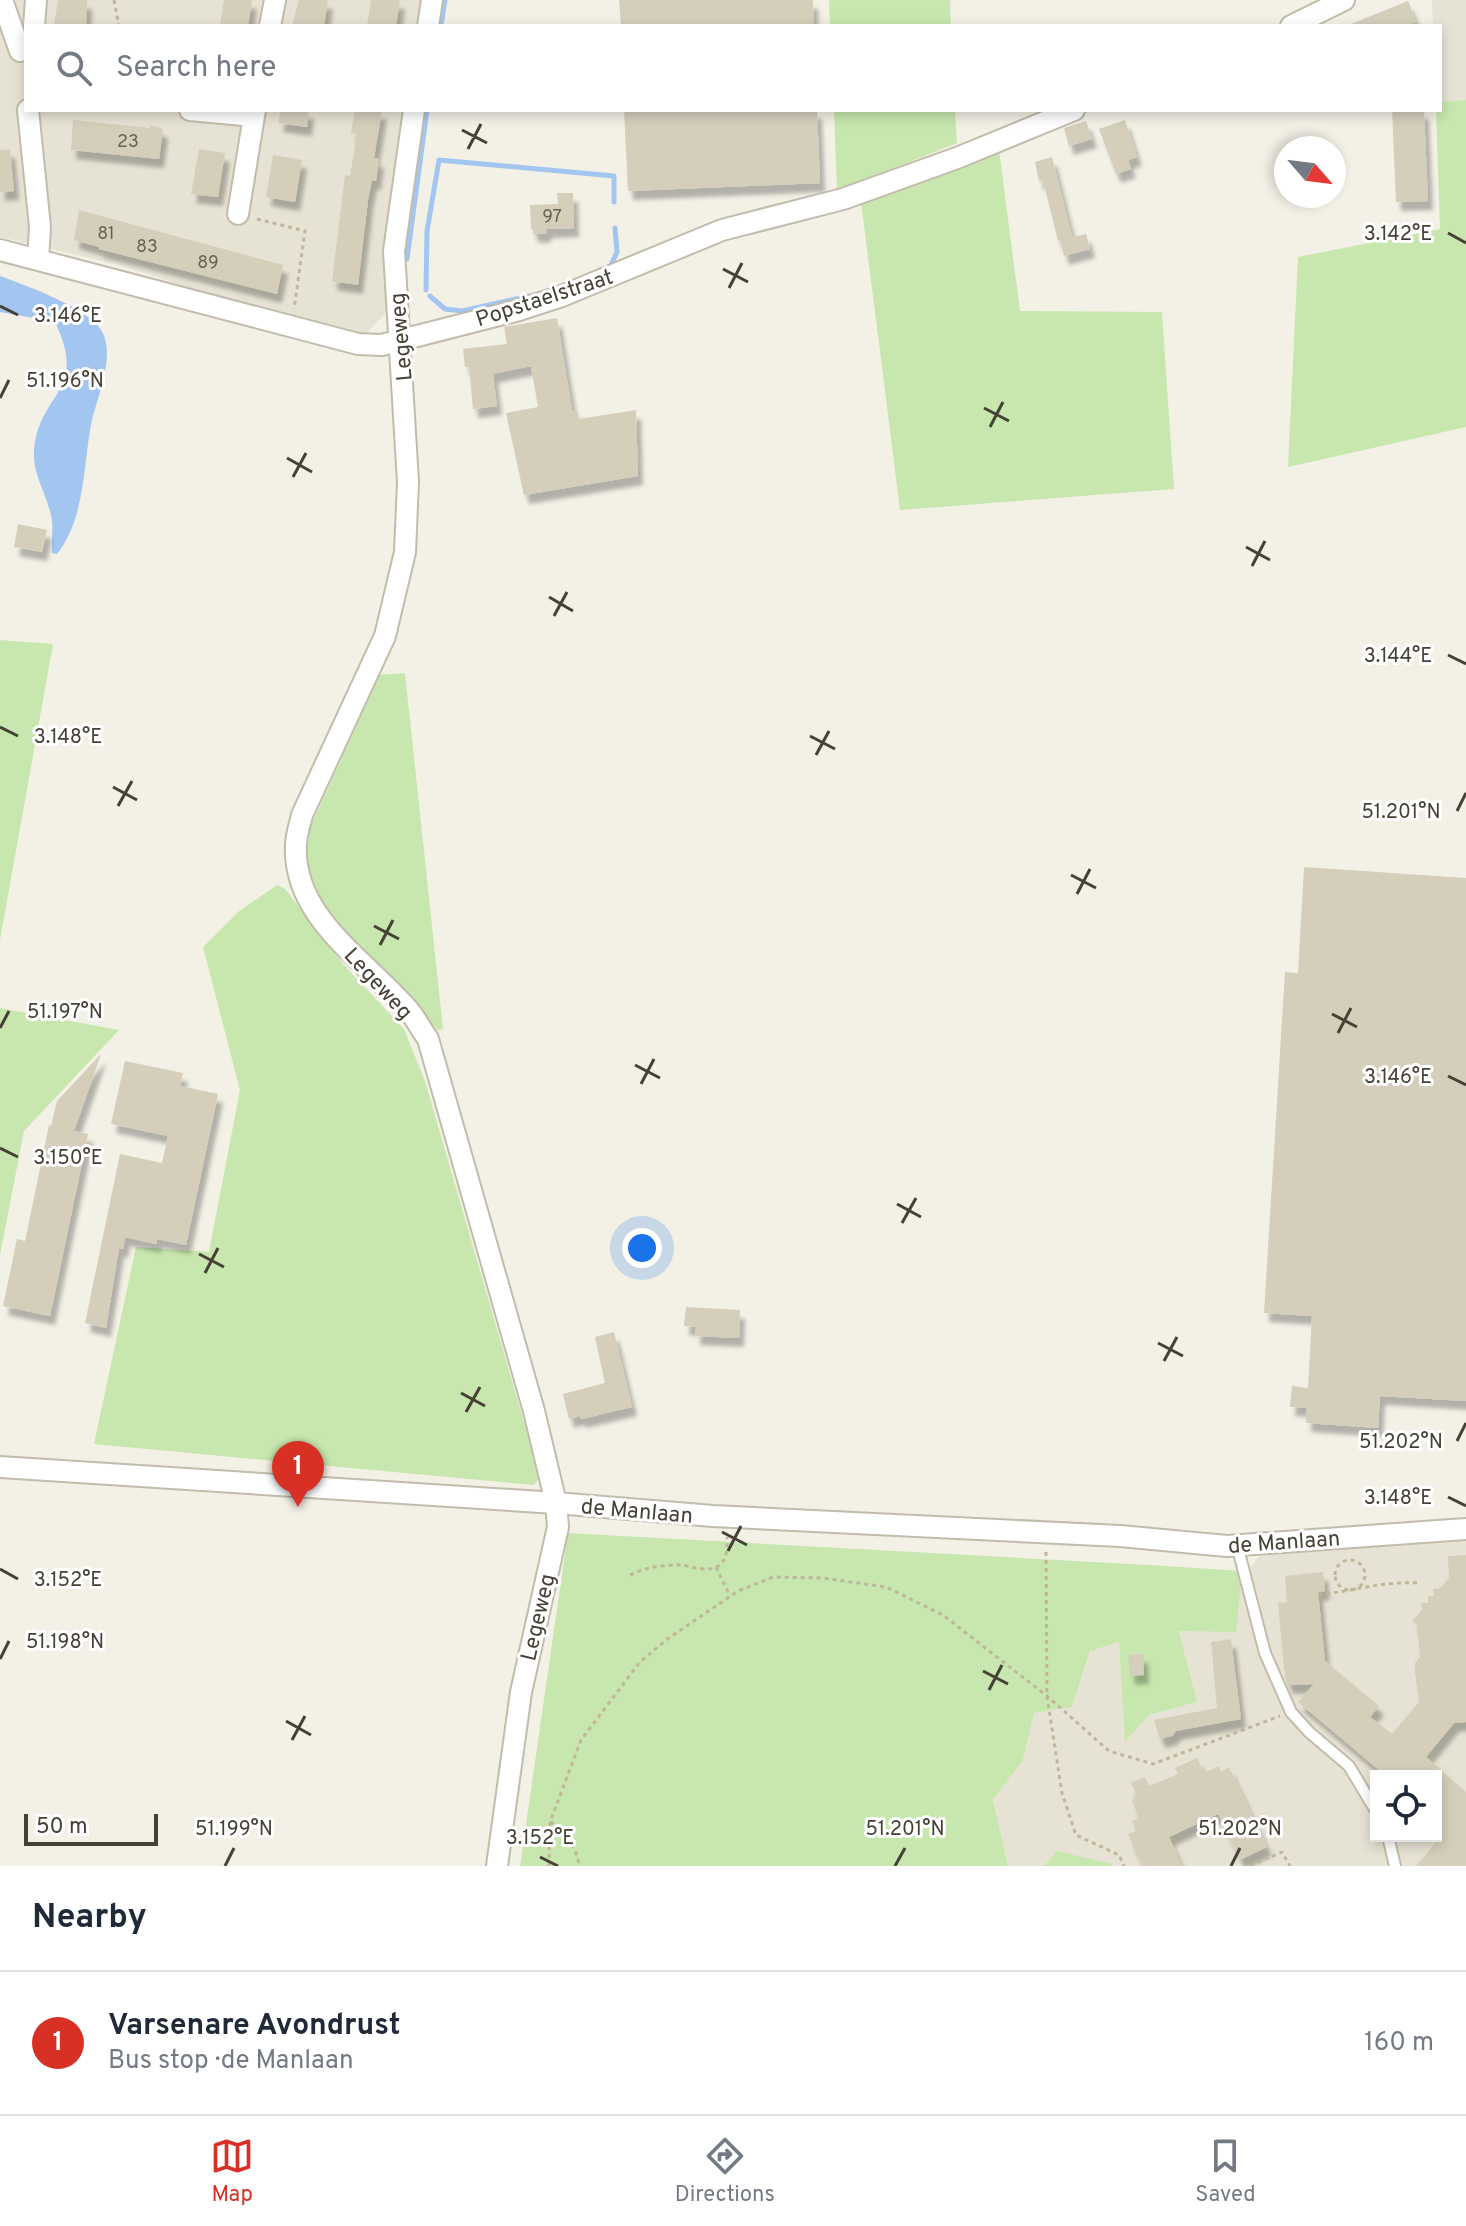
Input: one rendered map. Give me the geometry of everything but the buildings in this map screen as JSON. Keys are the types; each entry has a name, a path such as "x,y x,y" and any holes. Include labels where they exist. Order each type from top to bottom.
{"street":[{"path":"2,0 15,52"},
{"path":"34,24 36,0"},
{"path":"270,24 275,0"},
{"path":"428,24 432,0"},
{"path":"1295,24 1344,0"},
{"path":"28,112 40,227 38,260"},
{"path":"233,112 255,113 238,214"},
{"name":"Legeweg","path":"414,112 394,251 408,482 405,552 385,636 302,815 295,844 297,869 306,896 323,922 410,1013 428,1039 534,1411 556,1503 558,1527 521,1692 497,1866"},
{"name":"Popstaelstraat","path":"0,250 358,344 382,345 562,296 722,230 843,199 957,158 1069,112"},
{"name":"de Manlaan","path":"0,1467 728,1517 1045,1532 1237,1545 1466,1529"}],"lane":[{"path":"1237,1545 1265,1653 1291,1712 1349,1766 1370,1801"},
{"path":"1389,1842 1395,1866"}],"path":[{"path":"114,0 119,24"},
{"path":"238,214 305,231 292,327"},
{"path":"630,1575 644,1568 677,1565 711,1570 726,1556 728,1517"},
{"path":"1045,1532 1047,1696 1062,1793 1076,1835 1119,1855 1124,1866"},
{"path":"1350,1560 1359,1563 1364,1570 1362,1584 1354,1590 1340,1586 1336,1577 1338,1567 1350,1560"},
{"path":"716,1567 730,1596"},
{"path":"549,1866 550,1822 581,1740 640,1662 730,1596 773,1577 823,1578 886,1587 943,1615 1047,1696 1109,1751 1153,1764 1291,1712"},
{"path":"1318,1595 1389,1582 1419,1583"},
{"path":"550,1822 560,1826 571,1840 580,1866"},
{"path":"1250,1866 1282,1852 1290,1866"}],"shaded area":[{"path":"0,0 424,0 420,24 24,24 24,112 406,112 387,312 364,335 240,304 119,265 0,237"},
{"path":"1432,0 1466,0 1466,100 1442,102 1442,24 1433,24"},
{"path":"1466,1541 1466,1866 1112,1866 1058,1851 1044,1866 1008,1866 993,1798 1023,1760 1034,1713 1072,1707 1091,1650 1119,1642 1126,1741 1149,1715 1197,1702 1179,1631 1242,1571 1253,1565 1259,1556 1274,1550"}],"green space":[{"path":"829,0 950,0 951,24 830,24"},
{"path":"1466,100 1466,427 1288,467 1298,257 1440,229 1436,112 1442,112 1442,102"},
{"path":"834,112 955,112 957,143 837,191"},
{"path":"999,150 1020,311 1162,312 1174,489 900,510 861,201"},
{"path":"0,640 53,644 0,940"},
{"path":"405,673 443,1029 437,1030 334,923 312,890 307,859 309,830 380,675"},
{"path":"277,885 285,889 343,964 404,1029 425,1081 537,1467 538,1480 533,1485 94,1444 136,1247 209,1252 240,1090 203,947 238,912"},
{"path":"0,1008 119,1030 24,1131 0,1255"},
{"path":"568,1533 1242,1571 1236,1632 1179,1631 1197,1702 1149,1715 1125,1742 1119,1642 1090,1651 1072,1707 1034,1713 1023,1760 993,1799 1008,1866 520,1866"},
{"path":"1057,1851 1112,1864 1112,1866 1044,1866"}],"water":[{"path":"0,276 55,298 83,314 101,330 105,340 106,364 91,425 82,492 73,525 57,554 52,553 52,520 37,475 34,450 44,415 65,378 67,364 64,345 55,322 0,312"}],"waterway":[{"path":"441,24 445,0"},
{"path":"407,259 427,112"},
{"path":"426,290 427,231 439,160 614,176 614,202"},
{"path":"610,267 617,252 615,228"},
{"path":"430,296 445,309 462,311 534,295"}],"place":[{"name":"Varsenare Avondrust","path":"298,1507"}]}
